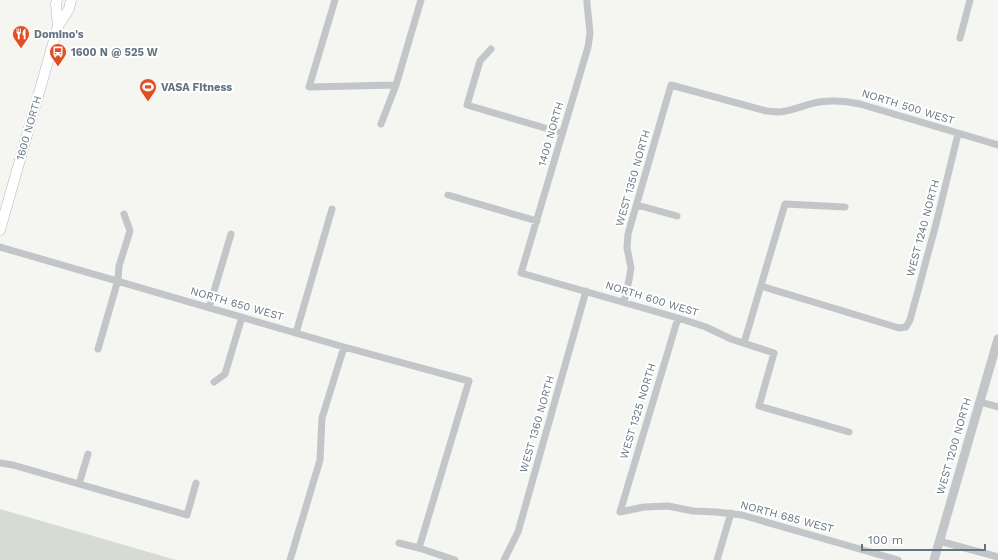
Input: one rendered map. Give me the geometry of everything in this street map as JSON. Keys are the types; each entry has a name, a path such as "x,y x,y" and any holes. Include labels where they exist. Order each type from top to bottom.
{"main road":[{"name":"1600 NORTH","path":"57,0 58,26"},
{"name":"1600 NORTH","path":"0,230 58,26 69,9 71,0"}],"street":[{"path":"335,0 309,87 396,85"},
{"path":"382,124 396,85 420,0"},
{"name":"1400 NORTH","path":"521,273 588,47 590,33 587,0"},
{"path":"960,38 970,0"},
{"path":"491,49 480,61 467,105 562,133"},
{"name":"NORTH 500 WEST","path":"671,85 766,111 779,112 821,102 847,101 998,145"},
{"name":"WEST 1350 NORTH","path":"624,302 630,268 627,248 628,234 671,85"},
{"name":"WEST 1240 NORTH","path":"761,286 899,328 906,327 910,320 930,246 958,134"},
{"path":"448,195 537,221"},
{"path":"744,343 785,204 845,207"},
{"path":"637,205 677,216"},
{"path":"296,333 332,209"},
{"path":"98,349 118,280 119,266 130,231 124,214"},
{"path":"209,308 232,234"},
{"name":"NORTH 650 WEST","path":"0,247 118,280 344,347 469,381 419,548"},
{"name":"NORTH 600 WEST","path":"521,273 678,318 706,327 731,339 774,353 759,406 849,432"},
{"name":"WEST 1360 NORTH","path":"504,560 518,532 586,291"},
{"path":"214,382 225,374 242,317"},
{"name":"WEST 1325 NORTH","path":"620,512 678,318"},
{"name":"WEST 1200 NORTH","path":"934,560 998,340"},
{"path":"290,560 320,460 322,418 344,347"},
{"path":"980,402 998,407"},
{"path":"79,484 88,454"},
{"path":"0,463 187,515 196,483"},
{"name":"NORTH 685 WEST","path":"620,512 644,507 668,506 693,511 731,513 898,560"},
{"path":"717,560 731,513"},
{"path":"939,541 998,557"},
{"path":"399,543 455,560"}],"shaded area":[{"path":"0,509 176,560 0,560"}],"place":[{"name":"Domino's","path":"21,49"},
{"name":"1600 N @ 525 W","path":"58,67"},
{"name":"VASA Fitness","path":"148,102"}]}
